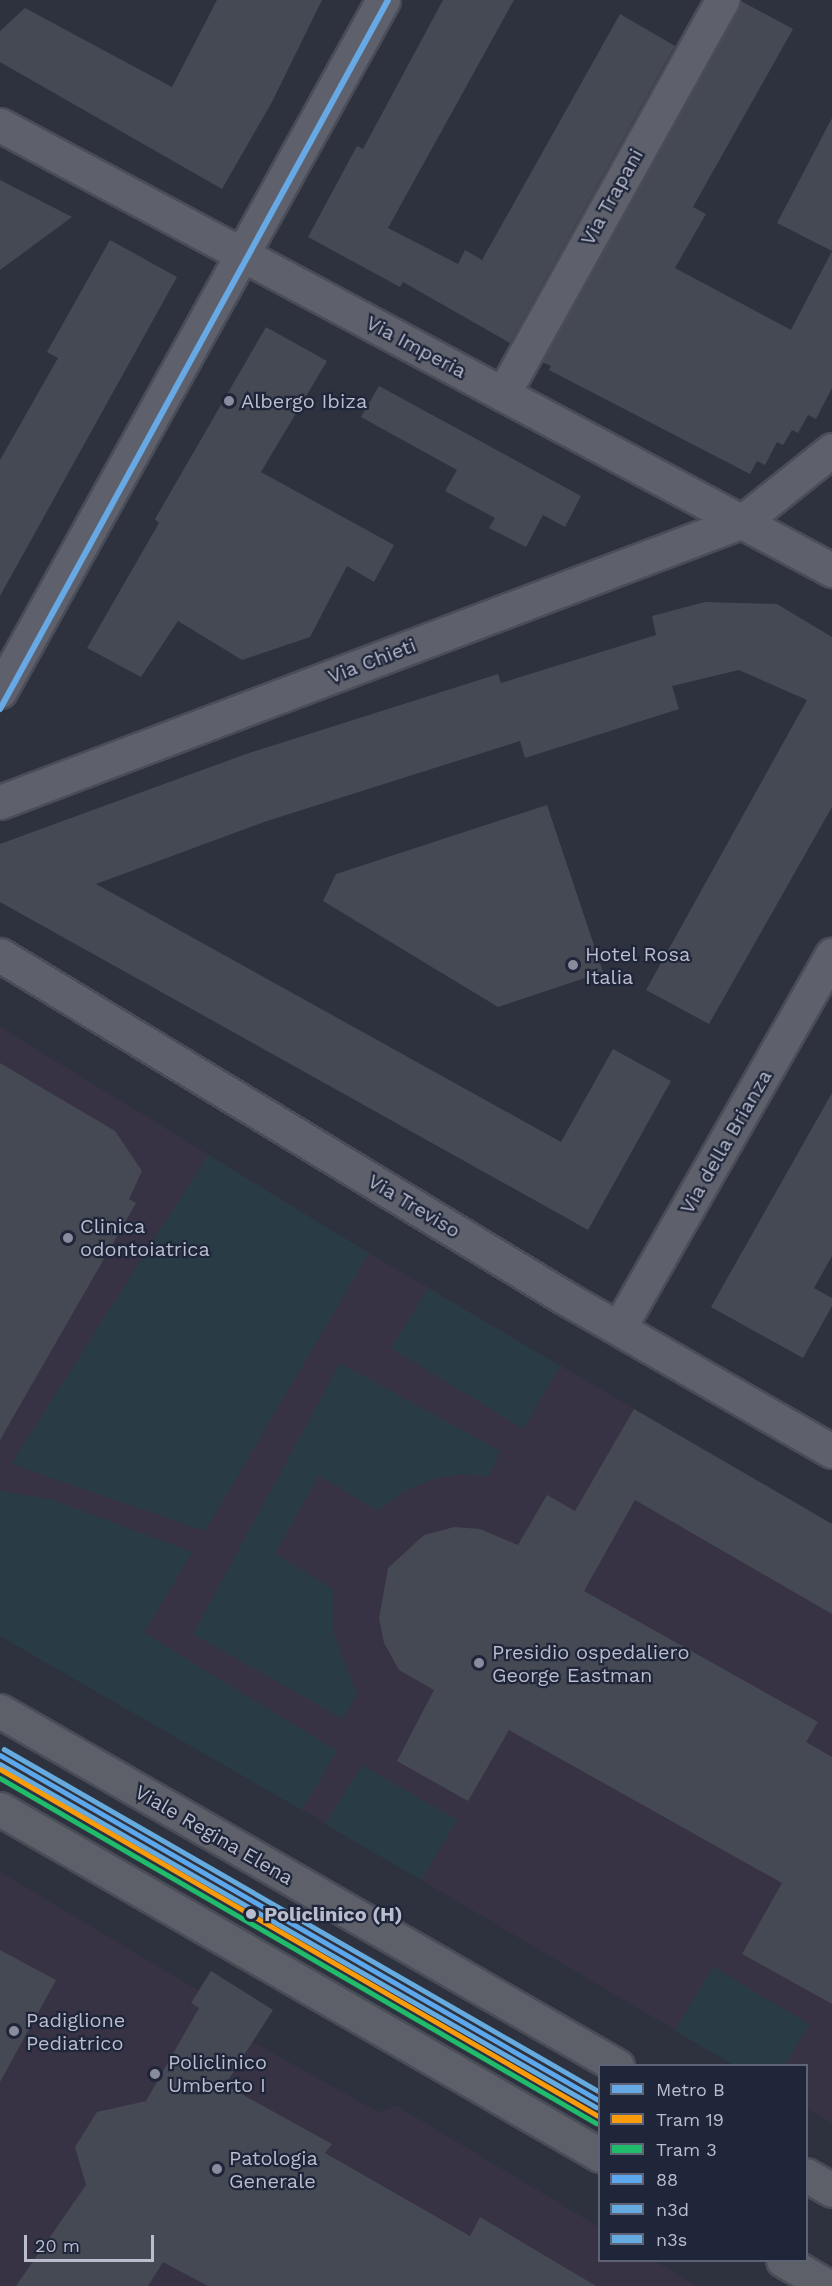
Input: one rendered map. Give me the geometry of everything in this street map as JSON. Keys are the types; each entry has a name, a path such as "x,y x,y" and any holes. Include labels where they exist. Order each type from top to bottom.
{"main road":[{"name":"Viale Regina Elena","path":"0,1712 614,2064"},
{"path":"0,1809 598,2154"},
{"path":"808,2176 832,2190"},
{"path":"786,2262 827,2286"}],"street":[{"path":"0,691 383,0"},
{"name":"Via Trapani","path":"503,394 722,0"},
{"name":"Via Imperia","path":"0,125 743,520 832,570"},
{"name":"Via Chieti","path":"0,802 743,520 832,450"},
{"name":"Via Treviso","path":"0,955 619,1328 832,1451"},
{"name":"Via della Brianza","path":"619,1328 832,955"}],"shaded area":[{"name":"Presidio ospedaliero George Eastman","path":"0,1027 369,1253 832,1525 832,2123 808,2109 808,2064 732,2064 107,1694 0,1636"},
{"path":"208,1155 369,1253 205,1531 11,1464"},
{"path":"428,1288 560,1366 523,1429 391,1348"},
{"path":"340,1363 500,1451 489,1476 461,1474 433,1479 405,1491 377,1511 319,1475 275,1554 333,1589 333,1631 357,1694 343,1719 193,1634"},
{"path":"0,1491 53,1500 192,1552 144,1633 337,1751 302,1810 0,1636"},
{"path":"362,1765 457,1820 421,1880 325,1824"},
{"name":"Policlinico Umberto I","path":"0,1872 199,1991 191,2003 253,2042 378,2112 397,2106 598,2226 598,2262 657,2262 697,2286 0,2286"},
{"path":"713,1967 809,2024 786,2064 732,2064 675,2031"}],"building":[{"path":"217,0 322,0 272,102 222,189 0,62 0,31 25,8 172,87"},
{"path":"443,0 514,0 388,228 458,264 465,250 482,260 620,14 675,46 510,343 403,282 400,287 308,237 357,146 363,149"},
{"path":"741,1 793,29 693,207 706,214 675,268 791,330 832,251 832,388 816,419 808,415 798,433 792,430 783,445 777,442 765,465 757,461 750,474 549,370 551,366 542,362"},
{"path":"832,118 832,251 777,223"},
{"path":"0,180 72,217 0,270"},
{"path":"110,240 177,277 0,596 0,460 58,358 47,352"},
{"path":"266,327 327,361 261,472 394,545 374,582 347,566 310,637 242,660 178,621 141,677 87,648 159,523 155,519"},
{"path":"379,386 581,496 565,527 543,515 526,547 489,528 495,518 445,491 457,470 361,417"},
{"path":"705,602 777,604 832,637 832,807 709,1024 646,990 807,700 739,670 672,686 679,709 525,758 520,741 267,821 96,884 561,1142 613,1049 671,1081 588,1230 0,902 0,844 246,754 498,674 501,683 656,635 652,616"},
{"path":"547,805 603,972 498,1007 323,901 336,874"},
{"name":"Clinica odontoiatrica","path":"0,1063 115,1131 142,1171 129,1199 136,1203 0,1440"},
{"path":"832,1093 832,1256 814,1288 832,1298 832,1306 803,1358 711,1307"},
{"path":"634,1409 832,1524 832,1614 635,1500 584,1591 818,1722 806,1742 832,1757 832,2004 742,1954 782,1883 509,1730 468,1801 397,1761 434,1690 399,1670 384,1643 379,1618 388,1568 424,1535 454,1527 480,1529 518,1545 547,1495 575,1511"},
{"name":"Padiglione Pediatrico","path":"0,1950 56,1980 0,2082"},
{"name":"Patologia Generale","path":"211,1971 273,2010 225,2085 332,2144 325,2153 470,2236 480,2217 596,2286 208,2286 163,2262 148,2286 16,2286 86,2185 75,2147 97,2112 146,2101 199,2008 191,2003"}],"metro line":[{"name":"B","path":"0,709 388,0"}],"tram line":[{"name":"19","path":"0,1769 598,2116"},
{"name":"3","path":"0,1778 596,2123"}],"transit line":[{"name":"n3s","path":"4,1749 598,2091"},
{"name":"88","path":"0,1755 598,2100"},
{"name":"n3d","path":"0,1764 596,2107"}],"place":[{"name":"Albergo Ibiza","path":"229,401"},
{"name":"Hotel Rosa Italia","path":"573,965"},
{"name":"Clinica odontoiatrica","path":"68,1238"},
{"name":"Presidio ospedaliero George Eastman","path":"479,1663"},
{"name":"Policlinico (H)","path":"251,1914"},
{"name":"Padiglione Pediatrico","path":"14,2031"},
{"name":"Policlinico Umberto I","path":"155,2074"},
{"name":"Patologia Generale","path":"217,2169"}]}
